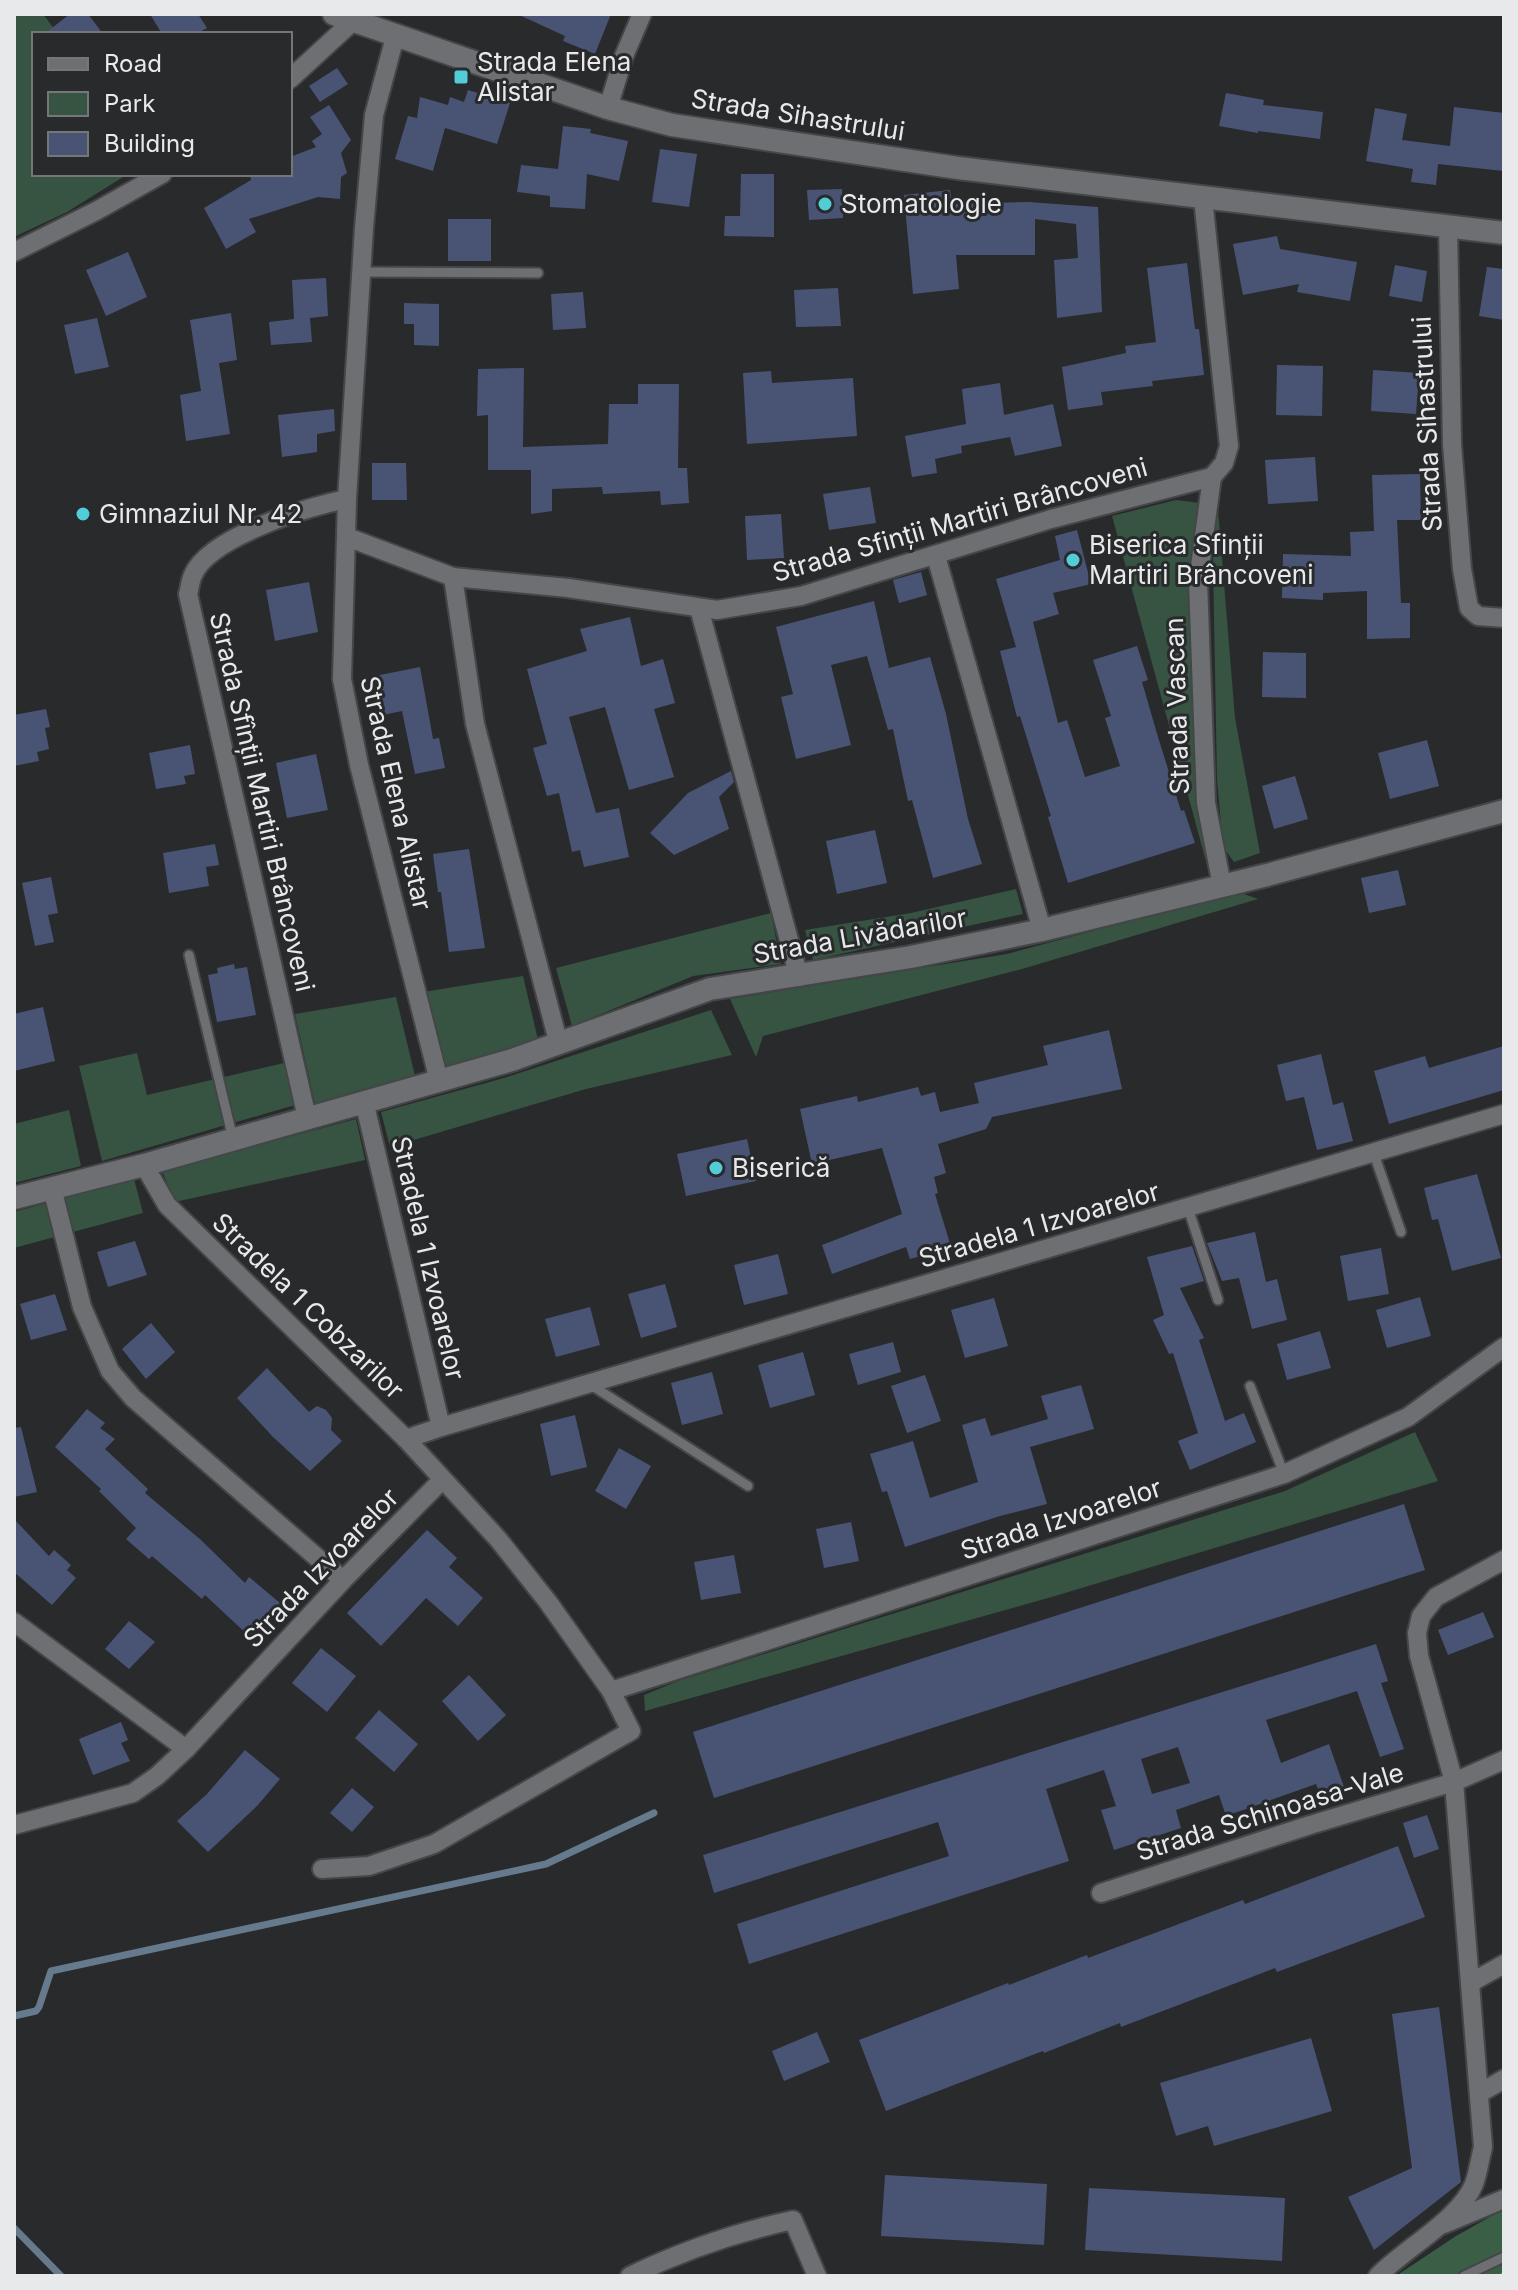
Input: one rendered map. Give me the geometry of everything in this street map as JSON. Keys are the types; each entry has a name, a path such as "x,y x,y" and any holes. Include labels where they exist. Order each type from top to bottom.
{"street":[{"path":"608,108 624,56 642,14"},
{"path":"292,77 348,17"},
{"name":"Strada Sihastrului","path":"348,17 395,37 608,108 708,131 958,168 1504,233"},
{"path":"361,272 374,115 395,37"},
{"path":"14,252 158,176"},
{"path":"1203,198 1229,446 1224,463 1212,477"},
{"name":"Strada Sihastrului","path":"1448,225 1452,444 1466,593 1469,608 1478,616 1504,618"},
{"name":"Strada Elena Alistar","path":"361,272 347,499 342,679 359,765 439,1081"},
{"name":"Strada Sfinții Martiri Brâncoveni","path":"347,537 453,577 568,588 717,610 801,596 1051,519 1212,477"},
{"name":"Strada Vascan","path":"1212,477 1198,581 1206,803 1222,886"},
{"name":"Strada Sfînții Martiri Brâncoveni","path":"307,1118 188,594 193,573 208,557 236,538 288,514 347,499"},
{"path":"936,556 1042,930"},
{"path":"453,577 475,724 559,1045"},
{"path":"699,608 799,977"},
{"name":"Strada Livădarilor","path":"14,1198 144,1165 559,1045 710,989 799,977 1042,930 1504,811"},
{"name":"Stradela 1 Izvoarelor","path":"364,1101 441,1427"},
{"name":"Stradela 1 Izvoarelor","path":"406,1439 1504,1114"},
{"name":"Stradela 1 Cobzarilor","path":"144,1165 167,1205 406,1439 442,1480"},
{"path":"52,1188 82,1307 110,1371 133,1398 343,1580"},
{"name":"Strada Izvoarelor","path":"611,1691 1284,1474 1408,1417 1504,1347"},
{"path":"322,1869 369,1866 434,1844 631,1731 611,1691 548,1602 506,1549 442,1480"},
{"name":"Strada Izvoarelor","path":"14,1825 133,1793 157,1776 442,1480"},
{"path":"1378,2276 1395,2259 1441,2225 1473,2187 1483,2147 1454,1782 1419,1656 1417,1633 1421,1616 1436,1597 1504,1560"},
{"path":"14,1622 186,1749"},
{"name":"Strada Schinoasa-Vale","path":"1101,1893 1454,1782 1504,1760"},
{"path":"1472,1982 1504,1964"},
{"path":"1480,2093 1504,2079"},
{"path":"1441,2225 1504,2199"},
{"path":"630,2276 665,2259 757,2228 793,2220 817,2276"}],"lane":[{"path":"361,272 538,273"},
{"path":"189,955 233,1139"},
{"path":"1374,1154 1401,1232"},
{"path":"1188,1208 1218,1300"},
{"path":"588,1383 748,1486"},
{"path":"1250,1386 1284,1474"},
{"path":"1464,2276 1504,2257"}],"green space":[{"path":"14,14 43,14 56,32 32,32 32,176 125,176 67,212 14,237"},
{"path":"1217,497 1235,718 1260,853 1234,862 1223,847 1217,779 1213,561"},
{"path":"1176,500 1200,503 1199,802 1207,865 1112,516"},
{"path":"1016,889 1023,914 813,960 805,930 911,913"},
{"path":"1238,892 1258,899 1022,969 763,1036 756,1057 730,999 1007,954"},
{"path":"771,913 781,964 693,976 572,1026 556,968"},
{"path":"523,976 538,1040 442,1068 423,992"},
{"path":"396,997 415,1076 315,1104 295,1014"},
{"path":"711,1010 732,1055 586,1089 390,1147 381,1112 504,1078"},
{"path":"137,1053 147,1095 284,1063 295,1105 102,1161 79,1066"},
{"path":"69,1110 81,1166 14,1183 14,1124"},
{"path":"356,1119 365,1160 175,1202 162,1171"},
{"path":"134,1179 143,1213 14,1248 14,1212"},
{"path":"1415,1432 1438,1481 1055,1596 645,1711 644,1695 678,1681 1285,1491"},
{"path":"1504,2209 1504,2276 1396,2276 1456,2236"}],"building":[{"path":"70,14 88,14 102,32 47,32"},
{"path":"150,14 198,14 207,28 200,32 161,32"},
{"path":"517,14 611,14 595,54 563,41 565,36"},
{"path":"337,68 348,84 320,102 309,86"},
{"path":"468,90 510,103 497,144 445,128 433,171 395,159 408,116 417,118 420,97 448,105 450,97 464,102"},
{"path":"1226,93 1264,100 1263,105 1323,112 1320,139 1219,126"},
{"path":"329,105 351,140 341,153 347,173 341,177 340,199 318,197 249,219 256,232 226,249 204,208 251,180 250,176 292,176 292,156 316,147 312,141 322,134 310,117"},
{"path":"1454,107 1504,113 1504,171 1438,164 1436,185 1411,182 1413,169 1366,161 1375,108 1407,114 1402,140 1450,146"},
{"path":"563,126 591,129 590,133 628,141 619,181 587,174 585,209 550,207 550,196 517,192 521,165 558,169"},
{"path":"660,149 697,154 689,207 652,202"},
{"path":"741,174 774,174 774,237 724,236 725,216 740,216"},
{"name":"Stomatologie","path":"842,189 843,218 809,220 807,190"},
{"path":"950,190 952,204 1028,202 1098,207 1102,312 1057,318 1054,260 1078,258 1076,224 1035,219 1035,255 956,255 959,289 913,294 904,195"},
{"path":"448,219 491,219 491,261 448,261"},
{"path":"1277,236 1280,249 1357,262 1350,301 1297,292 1299,284 1243,295 1233,244"},
{"path":"128,252 147,297 106,316 86,270"},
{"path":"1187,263 1204,375 1152,381 1153,386 1101,392 1103,405 1068,410 1062,367 1126,353 1125,346 1156,342 1147,268"},
{"path":"1395,265 1427,271 1422,302 1389,296"},
{"path":"1487,267 1504,269 1504,320 1479,316"},
{"path":"326,278 328,316 310,318 312,342 271,345 269,322 294,319 292,280"},
{"path":"838,288 841,326 796,327 794,290"},
{"path":"583,292 586,328 553,330 551,294"},
{"path":"404,303 439,304 439,346 414,345 414,324 404,324"},
{"path":"231,313 237,360 219,363 230,434 186,441 180,395 201,391 190,320"},
{"path":"97,318 109,367 75,374 64,325"},
{"path":"1277,365 1323,366 1322,416 1276,415"},
{"path":"524,368 523,447 608,444 609,404 638,404 638,384 679,384 678,468 687,468 689,503 661,505 660,491 603,494 602,487 552,489 552,511 531,514 531,470 488,470 488,415 477,416 478,369"},
{"path":"1373,370 1419,373 1416,414 1371,411"},
{"path":"771,371 772,383 853,378 857,436 747,444 743,373"},
{"path":"1000,383 1004,415 1053,404 1062,446 1015,456 1010,437 961,446 962,453 935,459 937,473 912,477 905,436 966,424 962,389"},
{"path":"334,409 335,431 317,434 317,452 282,457 278,415"},
{"path":"1315,457 1318,501 1268,504 1265,460"},
{"path":"372,463 406,463 407,500 372,500"},
{"path":"1420,474 1421,520 1397,520 1401,603 1410,603 1410,638 1367,639 1367,591 1323,593 1323,600 1282,598 1283,554 1351,556 1350,532 1374,531 1372,475"},
{"path":"870,487 876,523 829,530 823,494"},
{"path":"781,514 784,558 747,560 745,516"},
{"path":"1077,530 1091,584 1053,593 1059,614 1033,622 1058,723 1067,720 1085,777 1120,766 1105,718 1111,716 1093,660 1137,646 1148,680 1142,682 1158,737 1181,811 1184,810 1195,843 1068,883 1048,817 1051,816 1020,716 1017,717 1000,651 1016,647 996,579 1060,560 1055,536"},
{"path":"921,572 927,595 899,603 893,580"},
{"path":"309,582 318,632 275,641 266,590"},
{"path":"874,601 889,668 930,657 946,714 968,819 982,864 933,878 912,800 908,801 893,729 888,730 867,656 831,665 851,745 796,759 781,697 793,694 776,627"},
{"path":"630,617 641,666 663,659 675,703 654,709 674,777 629,790 605,707 569,717 596,813 619,808 629,857 584,867 580,850 572,852 559,793 547,796 533,748 547,744 527,669 587,651 580,629"},
{"path":"1263,652 1306,653 1306,698 1262,697"},
{"path":"420,667 433,739 439,738 445,768 415,774 402,711 383,715 375,676"},
{"path":"46,709 50,727 45,728 49,749 37,752 39,761 14,766 14,715"},
{"path":"1427,740 1439,786 1390,799 1378,753"},
{"path":"190,745 195,774 184,776 186,784 156,789 149,753"},
{"path":"316,754 328,810 287,818 276,763"},
{"path":"731,771 734,782 719,797 729,829 674,855 650,833 688,793"},
{"path":"1295,776 1308,819 1274,829 1262,786"},
{"path":"875,830 887,883 837,894 826,841"},
{"path":"215,844 219,865 206,867 209,886 169,893 163,853"},
{"path":"469,849 485,948 449,952 433,854"},
{"path":"1398,870 1406,905 1369,913 1361,878"},
{"path":"51,877 58,913 48,915 54,942 35,946 22,883"},
{"path":"234,964 235,969 247,967 256,1015 217,1022 208,975 218,973 217,968"},
{"path":"43,1007 55,1061 14,1071 14,1014"},
{"path":"1109,1030 1122,1089 992,1117 986,1129 938,1144 946,1173 934,1177 938,1193 935,1194 951,1247 910,1259 906,1247 832,1274 822,1245 902,1214 882,1148 812,1164 800,1109 857,1096 858,1102 918,1087 921,1096 935,1092 940,1112 979,1103 974,1083 1048,1065 1043,1046"},
{"path":"1504,1046 1504,1090 1389,1124 1374,1071 1425,1056 1429,1068"},
{"path":"1321,1054 1333,1105 1343,1102 1353,1141 1317,1150 1304,1097 1286,1101 1277,1065"},
{"name":"Biserică","path":"747,1139 756,1181 686,1196 677,1154"},
{"path":"1477,1174 1501,1258 1452,1271 1438,1219 1432,1220 1424,1188"},
{"path":"1255,1232 1266,1282 1277,1279 1287,1320 1252,1329 1239,1278 1222,1281 1207,1243"},
{"path":"135,1241 147,1275 108,1287 97,1252"},
{"path":"1192,1246 1204,1281 1180,1288 1204,1338 1199,1340 1225,1421 1244,1413 1256,1442 1190,1470 1178,1441 1198,1433 1173,1353 1169,1354 1153,1320 1164,1315 1147,1257"},
{"path":"1381,1248 1389,1294 1348,1301 1340,1256"},
{"path":"778,1254 788,1294 744,1305 734,1265"},
{"path":"665,1284 677,1327 641,1338 628,1294"},
{"path":"55,1294 67,1330 31,1340 20,1304"},
{"path":"1420,1297 1431,1336 1387,1348 1376,1310"},
{"path":"994,1298 1008,1346 965,1358 951,1310"},
{"path":"590,1307 600,1345 556,1357 545,1319"},
{"path":"151,1323 175,1352 146,1379 122,1349"},
{"path":"1320,1331 1331,1368 1287,1380 1277,1344"},
{"path":"893,1342 901,1372 858,1385 849,1354"},
{"path":"803,1352 815,1395 770,1408 758,1365"},
{"path":"267,1368 309,1412 317,1406 326,1410 332,1418 331,1430 342,1441 310,1471 237,1398"},
{"path":"712,1372 723,1414 682,1425 671,1383"},
{"path":"925,1375 941,1421 907,1433 891,1386"},
{"path":"1081,1385 1094,1429 1030,1447 1047,1504 905,1547 887,1491 882,1492 870,1454 913,1441 930,1498 978,1482 962,1425 985,1418 991,1436 1048,1419 1041,1396"},
{"path":"87,1409 105,1423 100,1428 115,1439 105,1449 148,1489 145,1493 201,1540 245,1583 249,1577 280,1603 251,1638 205,1595 202,1599 152,1556 149,1559 126,1539 136,1528 99,1491 101,1489 55,1447"},
{"path":"575,1415 587,1467 551,1476 540,1424"},
{"path":"21,1427 37,1492 14,1497 14,1428"},
{"path":"619,1448 651,1466 626,1509 595,1491"},
{"path":"1404,1504 1425,1570 714,1798 693,1732"},
{"path":"14,1519 49,1556 54,1550 71,1565 67,1570 76,1578 52,1605 14,1572"},
{"path":"851,1522 859,1561 824,1568 816,1529"},
{"path":"427,1530 457,1558 449,1567 483,1598 458,1626 426,1598 381,1646 347,1613"},
{"path":"734,1555 741,1593 701,1600 694,1562"},
{"path":"1483,1612 1494,1637 1448,1655 1438,1630"},
{"path":"129,1621 155,1642 129,1669 105,1649"},
{"path":"1376,1644 1388,1681 1381,1683 1404,1749 1380,1757 1357,1691 1266,1720 1281,1763 1329,1744 1344,1787 1321,1796 1316,1784 1226,1816 1219,1795 1176,1810 1181,1828 1114,1850 1101,1810 1116,1806 1104,1770 1046,1789 1069,1861 749,1964 737,1924 949,1856 938,1822 714,1893 703,1855","holes":["1178,1747 1190,1783 1152,1794 1141,1759"]},
{"path":"321,1648 356,1676 327,1712 292,1683"},
{"path":"469,1675 506,1715 478,1741 442,1701"},
{"path":"379,1710 418,1744 394,1772 355,1738"},
{"path":"121,1722 128,1740 121,1743 130,1761 93,1775 79,1739"},
{"path":"245,1750 280,1779 257,1806 208,1852 177,1821 207,1794"},
{"path":"352,1788 374,1807 352,1832 330,1813"},
{"path":"1427,1815 1439,1849 1414,1858 1403,1823"},
{"path":"1398,1846 1425,1917 1277,1972 1275,1968 1121,2027 1120,2023 886,2111 859,2040 1008,1983 1087,1955 1088,1958 1243,1900 1245,1904"},
{"path":"1439,2007 1461,2182 1374,2250 1348,2197 1412,2168 1392,2014"},
{"path":"817,2032 830,2062 784,2081 772,2051"},
{"path":"1311,2038 1332,2111 1214,2146 1208,2126 1176,2136 1160,2083"},
{"path":"885,2175 1047,2184 1044,2245 881,2236"},
{"path":"1089,2188 1285,2198 1282,2261 1085,2250"}],"waterway":[{"path":"14,2016 36,2011 51,1971 546,1864 654,1813"},
{"path":"14,2228 61,2276"}],"place":[{"name":"Strada Elena Alistar","path":"461,77"},
{"name":"Stomatologie","path":"825,204"},
{"name":"Gimnaziul Nr. 42","path":"83,514"},
{"name":"Biserica Sfinții Martiri Brâncoveni","path":"1073,560"},
{"name":"Biserică","path":"716,1168"}]}
